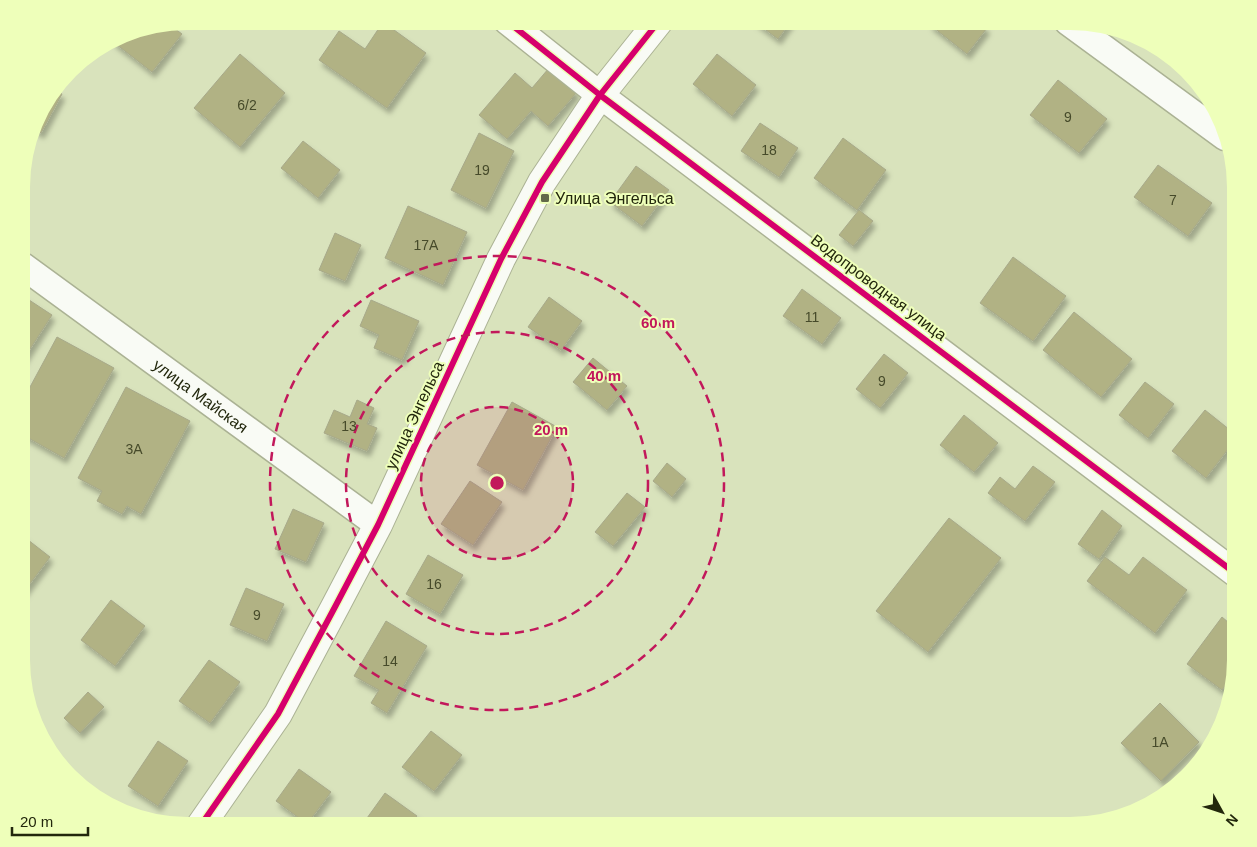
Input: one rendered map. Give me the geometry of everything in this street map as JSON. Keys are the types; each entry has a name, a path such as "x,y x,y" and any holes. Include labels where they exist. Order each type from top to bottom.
{"street":[{"name":"Водопроводная улица","path":"518,30 600,95 1227,567"},
{"name":"улица Энгельса","path":"207,817 278,714 378,524 501,259 542,182 600,95 653,30"},
{"path":"1079,30 1216,131"},
{"name":"улица Майская","path":"30,271 378,524"}],"building":[{"path":"177,30 182,34 152,72 119,46 147,35"},
{"path":"378,30 394,30 426,53 387,108 319,60 339,31 365,49"},
{"path":"766,30 784,30 778,39"},
{"path":"937,30 985,30 967,54"},
{"path":"240,54 285,93 240,147 194,108"},
{"path":"717,54 756,85 732,116 693,84"},
{"path":"549,68 577,92 548,126 531,111 507,139 479,115 515,73 532,88"},
{"path":"1058,80 1107,119 1079,153 1030,115"},
{"path":"62,94 41,133 51,109"},
{"path":"760,123 798,148 779,177 741,151"},
{"path":"479,133 514,151 486,208 451,190"},
{"path":"843,138 886,170 857,210 814,178"},
{"path":"303,141 340,170 318,198 281,168"},
{"path":"1158,165 1212,203 1188,236 1134,197"},
{"path":"636,166 669,190 642,226 610,202"},
{"path":"408,206 467,232 443,285 385,258"},
{"path":"859,210 873,221 853,246 839,235"},
{"path":"335,233 361,245 345,281 319,270"},
{"path":"1013,257 1066,296 1033,341 980,303"},
{"path":"802,289 841,318 822,344 783,316"},
{"path":"549,297 582,321 561,350 528,327"},
{"path":"371,300 419,321 402,360 374,348 379,335 360,326"},
{"path":"30,301 52,315 30,349"},
{"path":"1074,312 1132,359 1101,397 1043,350"},
{"path":"57,337 114,368 64,458 30,439 30,387"},
{"path":"884,354 908,373 880,408 856,389"},
{"path":"593,358 627,386 607,410 573,382"},
{"path":"1145,382 1174,404 1148,438 1119,415"},
{"path":"126,387 190,421 141,514 127,506 122,514 97,501 102,491 78,478"},
{"path":"357,400 374,408 367,424 377,428 367,451 324,433 334,410 350,417"},
{"path":"512,402 557,427 523,490 477,465"},
{"path":"1205,410 1227,428 1227,450 1206,478 1172,451"},
{"path":"964,415 998,443 974,472 940,445"},
{"path":"667,463 686,479 672,497 653,481"},
{"path":"1033,466 1055,482 1025,521 988,493 1000,477 1015,489"},
{"path":"470,481 502,502 473,545 441,524"},
{"path":"627,493 645,507 613,546 595,532"},
{"path":"293,509 324,523 306,562 275,549"},
{"path":"1102,510 1122,526 1099,559 1078,544"},
{"path":"949,518 1001,558 928,652 876,611"},
{"path":"30,541 50,557 30,584"},
{"path":"428,555 463,575 440,614 406,594"},
{"path":"1105,557 1129,575 1143,557 1187,590 1155,633 1087,581"},
{"path":"246,588 284,604 267,641 230,625"},
{"path":"111,600 145,626 115,666 81,640"},
{"path":"1222,617 1227,621 1227,670 1224,687 1222,690 1187,664"},
{"path":"386,621 427,646 387,713 371,703 379,690 354,676"},
{"path":"209,660 240,682 210,723 179,701"},
{"path":"88,692 104,707 80,733 64,718"},
{"path":"1160,703 1199,742 1161,781 1121,743"},
{"path":"431,731 462,755 434,791 402,767"},
{"path":"158,741 188,761 158,806 128,786"},
{"path":"299,769 331,792 312,817 298,817 276,801"},
{"path":"385,793 417,816 416,817 368,817"}],"cycle path":[{"path":"518,30 600,95 1227,567"},
{"path":"207,817 278,714 336,605 378,525 501,259 542,182 600,95 652,30"}],"place":[{"name":"Улица Энгельса","path":"545,198"}]}
